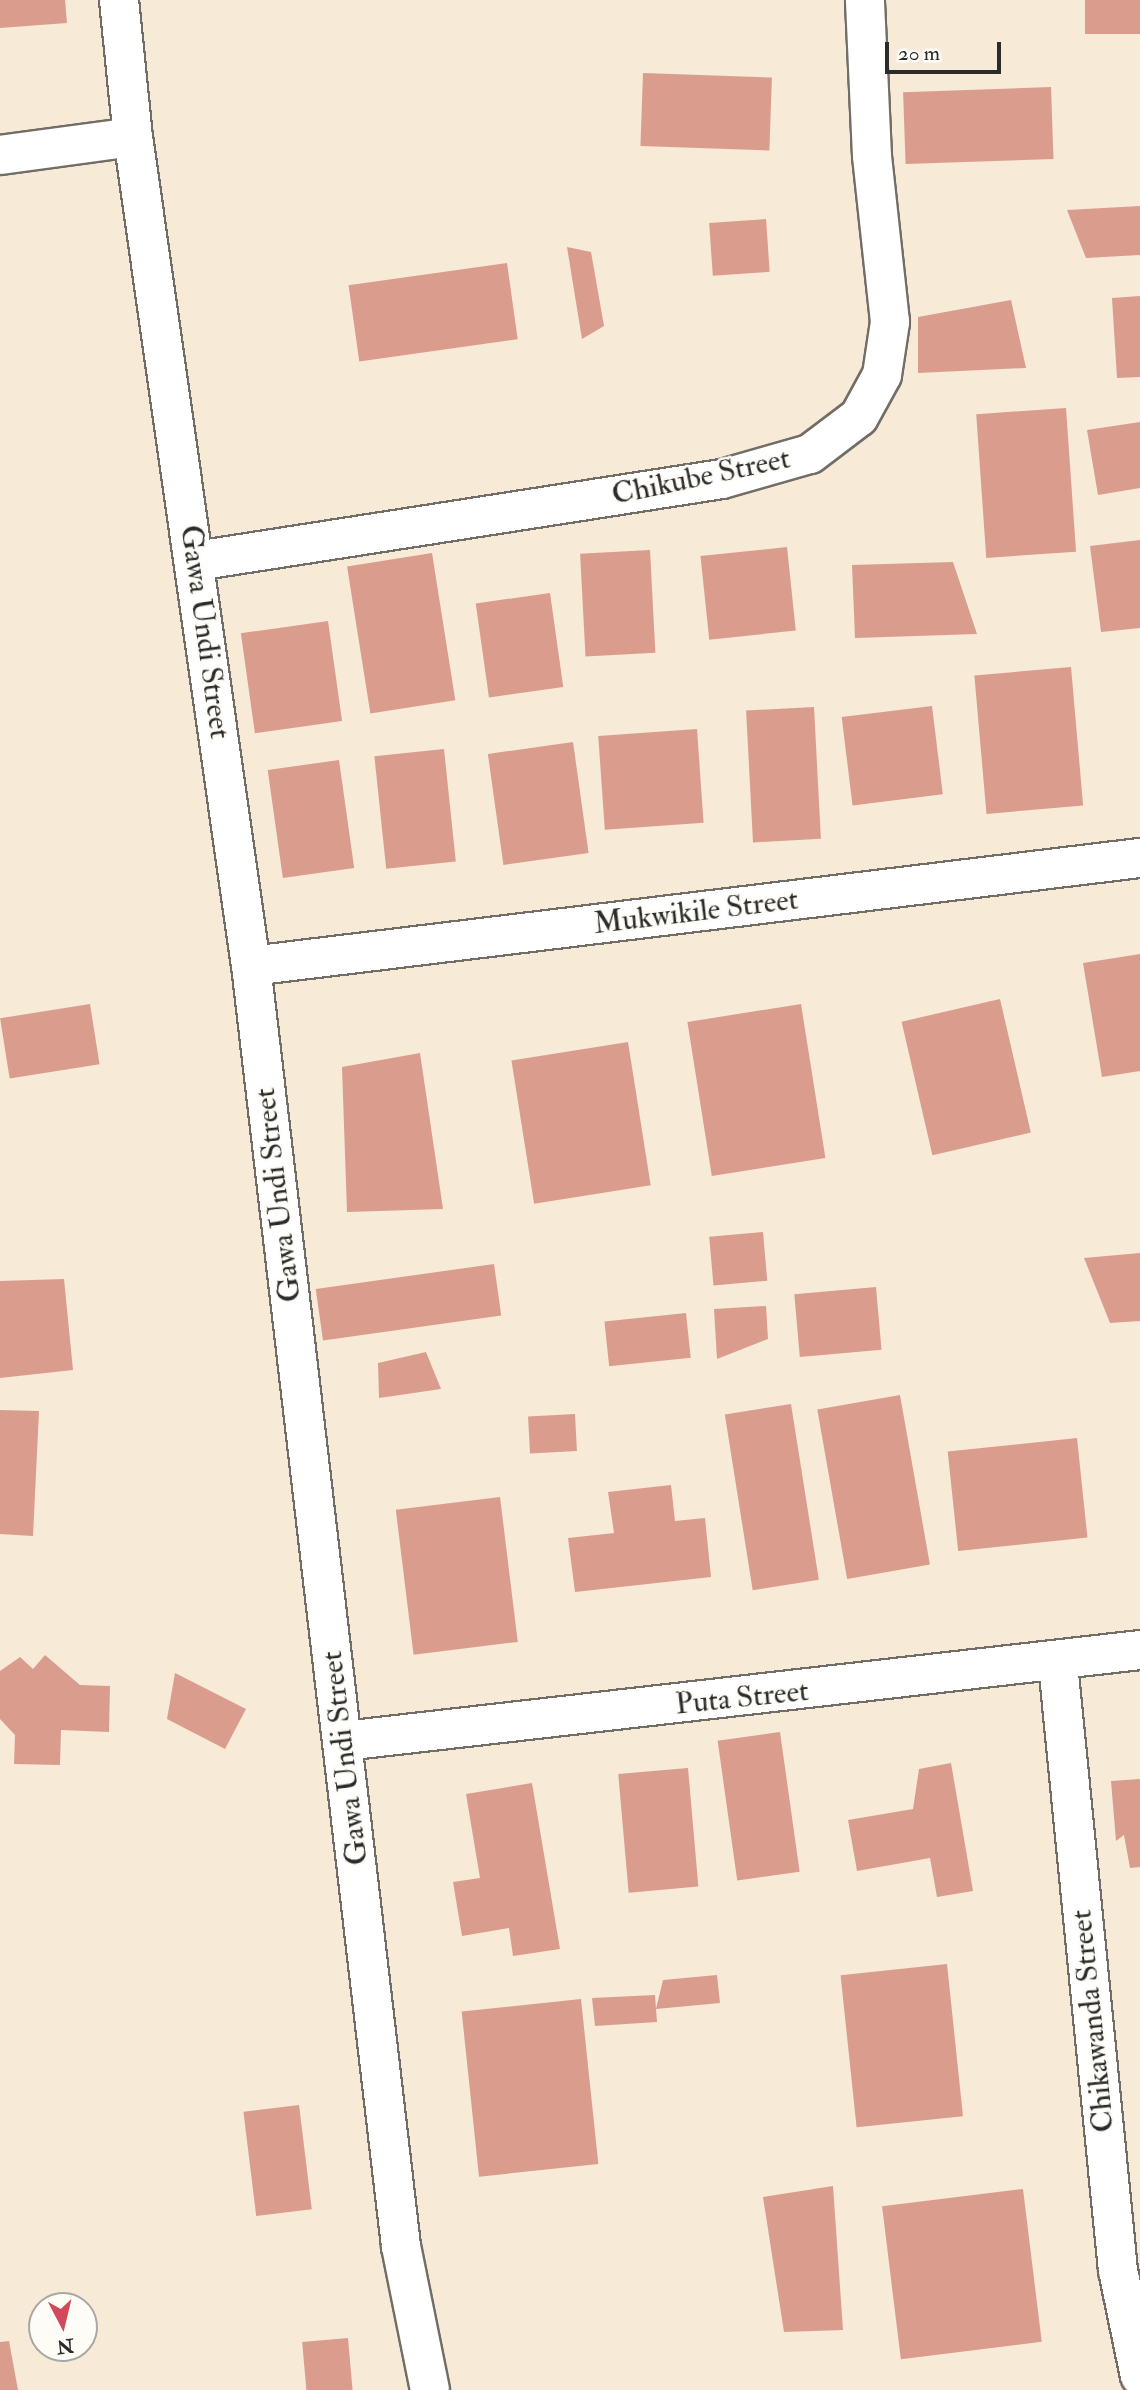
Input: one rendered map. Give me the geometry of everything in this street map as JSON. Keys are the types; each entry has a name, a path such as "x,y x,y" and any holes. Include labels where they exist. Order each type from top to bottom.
{"street":[{"name":"Gawa Undi Street","path":"119,0 133,137 196,561 251,966 344,1741 401,2246 430,2390"},
{"name":"Chikube Street","path":"196,561 722,479 810,454 859,416 882,375 890,322 872,156 865,0"},
{"path":"0,155 133,137"},
{"name":"Mukwikile Street","path":"251,966 1140,858"},
{"name":"Puta Street","path":"344,1741 1058,1664 1140,1650"},
{"name":"Chikawanda Street","path":"1058,1664 1118,2270 1140,2376"}],"building":[{"path":"0,0 65,0 67,23 0,28"},
{"path":"1085,0 1140,0 1140,34 1085,34"},
{"path":"643,73 772,78 769,150 640,146"},
{"path":"1051,87 1054,159 906,164 903,92"},
{"path":"1140,206 1140,255 1086,258 1067,210"},
{"path":"766,219 770,272 713,276 709,223"},
{"path":"567,247 591,252 604,326 582,339"},
{"path":"507,263 518,339 359,362 349,285"},
{"path":"1140,296 1140,377 1117,378 1112,298"},
{"path":"1011,300 1026,368 918,373 918,317"},
{"path":"1066,408 1076,552 986,558 976,414"},
{"path":"1140,422 1140,488 1098,495 1087,430"},
{"path":"1140,540 1140,628 1101,632 1090,546"},
{"path":"787,547 796,631 709,640 700,556"},
{"path":"650,550 655,653 585,657 580,554"},
{"path":"432,553 455,700 370,714 347,566"},
{"path":"953,562 977,634 855,638 852,565"},
{"path":"550,593 563,687 489,698 476,603"},
{"path":"328,621 342,721 255,733 241,633"},
{"path":"1071,667 1083,805 986,814 974,675"},
{"path":"932,706 943,794 853,805 842,717"},
{"path":"814,707 821,839 753,842 746,711"},
{"path":"697,729 704,823 605,830 598,736"},
{"path":"573,742 589,853 503,865 488,754"},
{"path":"444,749 456,861 386,869 374,756"},
{"path":"339,760 354,868 283,878 268,770"},
{"path":"1140,954 1140,1071 1102,1077 1083,963"},
{"path":"1000,999 1031,1132 932,1155 902,1022"},
{"path":"90,1004 100,1064 10,1078 0,1018"},
{"path":"801,1004 825,1158 712,1176 687,1022"},
{"path":"628,1042 651,1185 534,1204 511,1060"},
{"path":"420,1053 443,1209 347,1212 342,1067"},
{"path":"763,1232 767,1281 713,1286 709,1237"},
{"path":"1140,1253 1140,1321 1110,1323 1084,1258"},
{"path":"494,1264 501,1315 323,1341 316,1289"},
{"path":"64,1279 73,1370 0,1378 0,1281"},
{"path":"876,1287 881,1350 800,1357 794,1294"},
{"path":"766,1306 768,1339 717,1359 714,1309"},
{"path":"686,1313 691,1358 609,1366 604,1322"},
{"path":"426,1352 441,1389 379,1398 378,1363"},
{"path":"900,1395 930,1564 847,1579 817,1410"},
{"path":"791,1404 819,1580 753,1590 725,1414"},
{"path":"0,1410 39,1411 33,1536 0,1534"},
{"path":"575,1414 577,1451 530,1453 528,1416"},
{"path":"1077,1438 1087,1537 958,1551 948,1452"},
{"path":"671,1485 675,1521 705,1518 711,1577 575,1592 568,1538 614,1533 608,1492"},
{"path":"500,1497 518,1642 414,1655 396,1510"},
{"path":"45,1655 80,1685 110,1686 109,1732 61,1730 60,1765 14,1764 15,1735 0,1719 0,1671 20,1657 33,1669"},
{"path":"175,1673 246,1709 225,1749 167,1719"},
{"path":"780,1732 800,1872 737,1880 718,1741"},
{"path":"951,1763 973,1891 937,1897 930,1858 857,1871 848,1820 913,1809 919,1769"},
{"path":"688,1768 698,1887 629,1893 618,1774"},
{"path":"1140,1779 1140,1867 1130,1868 1124,1835 1116,1841 1111,1781"},
{"path":"532,1783 560,1949 513,1956 509,1928 462,1936 453,1882 480,1878 466,1794"},
{"path":"947,1964 963,2116 857,2127 841,1975"},
{"path":"717,1975 720,2003 656,2009 663,1980"},
{"path":"655,1995 657,2022 595,2026 592,1998"},
{"path":"581,1999 598,2164 479,2177 462,2012"},
{"path":"299,2105 312,2209 256,2216 243,2112"},
{"path":"833,2186 843,2330 784,2332 763,2197"},
{"path":"1023,2189 1042,2342 901,2359 882,2206"},
{"path":"348,2338 353,2390 306,2390 302,2342"},
{"path":"9,2341 18,2390 0,2390 0,2342"}]}
